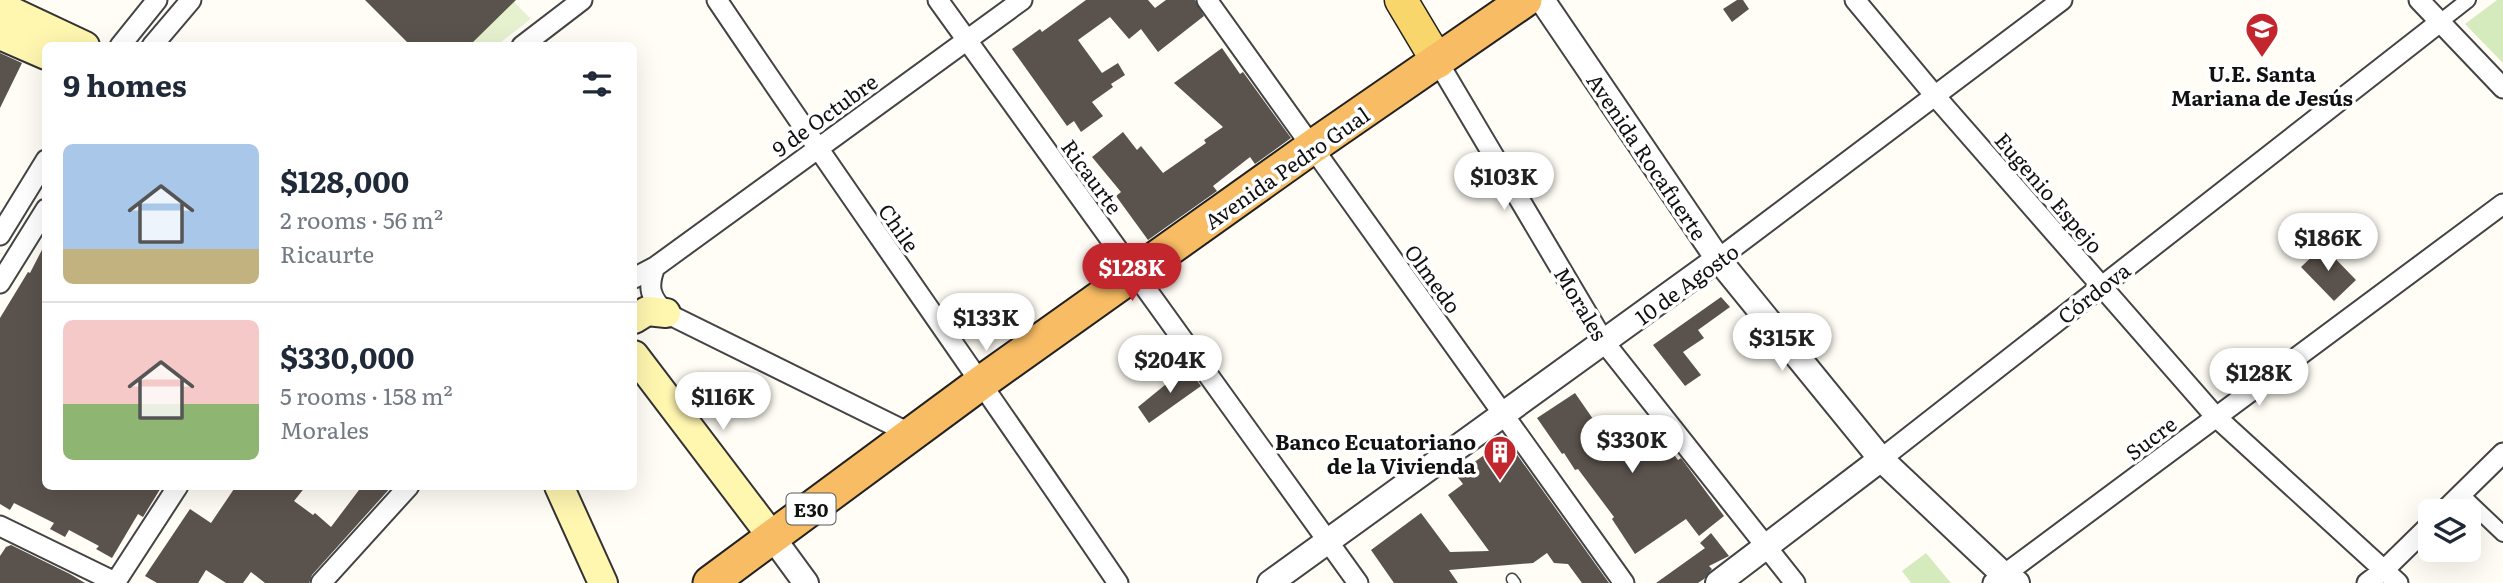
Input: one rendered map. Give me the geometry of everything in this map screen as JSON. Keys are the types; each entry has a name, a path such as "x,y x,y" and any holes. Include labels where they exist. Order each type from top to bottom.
{"highway":[{"name":"Avenida Pedro Gual","path":"710,583 982,382 1312,147 1525,0"}],"main road":[{"name":"Morales","path":"1401,0 1438,62"},
{"path":"0,6 76,42"},
{"path":"0,35 42,53"},
{"path":"637,317 647,311 666,313"},
{"path":"637,359 773,538"},
{"path":"561,490 603,583"}],"street":[{"path":"123,42 157,0"},
{"path":"155,42 191,0"},
{"path":"527,42 582,0"},
{"name":"Chile","path":"717,0 1118,583"},
{"name":"Ricaurte","path":"938,0 1358,583"},
{"name":"9 de Octubre","path":"637,276 655,267 1022,0"},
{"name":"Olmedo","path":"1208,0 1624,583"},
{"name":"Avenida Rocafuerte","path":"1542,0 1718,259 1881,458 2005,580"},
{"name":"Eugenio Espejo","path":"1855,0 1936,97 2215,416 2391,577"},
{"name":"10 de Agosto","path":"1270,583 1718,259 2062,0"},
{"path":"2418,0 2503,88"},
{"name":"Córdova","path":"1718,583 2468,0"},
{"name":"Morales","path":"1438,62 1604,342 1795,583"},
{"path":"0,235 42,167"},
{"name":"Sucre","path":"2005,580 2215,416 2503,204"},
{"path":"0,284 42,216"},
{"path":"655,267 649,281 650,292 666,313"},
{"path":"637,301 911,434"},
{"path":"2456,499 2503,453"},
{"path":"0,526 116,583 175,490"},
{"path":"321,583 405,490"},
{"path":"2461,494 2503,534"},
{"path":"773,538 806,583"},
{"path":"2367,583 2391,577 2418,541"}],"green space":[{"path":"512,0 531,19 501,42 418,42"},
{"path":"2497,0 2503,0 2503,63 2465,24"},
{"path":"1926,553 1951,583 1911,583 1902,571"}],"building":[{"path":"365,0 516,0 473,42 407,42"},
{"path":"1086,0 1148,0 1155,8 1166,0 1195,0 1204,16 1158,52 1141,29 1129,39 1110,17 1078,40 1102,73 1118,63 1125,75 1092,102 1103,116 1081,132 1074,121 1067,126 1012,49 1040,29 1042,32"},
{"path":"1737,0 1743,0 1749,9 1732,22 1723,9"},
{"path":"1222,48 1291,138 1255,164 1250,157 1213,186 1217,191 1148,240 1116,196 1121,192 1092,157 1123,132 1137,150 1141,146 1163,173 1206,143 1204,140 1223,127 1174,83"},
{"path":"0,53 22,63 0,108"},
{"path":"2323,246 2356,280 2334,301 2301,267"},
{"path":"42,250 42,490 160,490 143,517 138,514 112,558 96,549 99,546 69,530 65,537 50,529 54,523 14,503 10,510 0,504 0,318 28,272 30,273"},
{"path":"1721,297 1730,307 1698,330 1704,338 1683,352 1701,375 1685,386 1653,345"},
{"path":"1187,367 1201,386 1149,423 1138,407"},
{"path":"1575,393 1609,442 1644,415 1678,460 1681,458 1724,516 1699,536 1686,519 1635,554 1612,519 1614,517 1578,469 1575,470 1564,453 1562,454 1537,418"},
{"path":"1504,441 1508,442 1609,583 1582,583 1568,564 1554,563 1547,553 1533,563 1449,570 1458,583 1394,583 1371,550 1421,513 1450,552 1489,551 1448,495 1463,484 1456,475"},
{"path":"233,490 303,490 294,501 313,515 315,513 331,527 359,490 388,490 312,575 309,583 265,583 251,572 243,583 226,583 206,570 198,583 157,583 145,576 190,509 211,523"},
{"path":"1711,533 1729,556 1709,566 1712,569 1704,579 1698,583 1656,583 1705,548 1700,543"},
{"path":"11,545 85,583 0,583 0,556 6,547"}],"place":[{"name":"U.E. Santa Mariana de Jesús","path":"2262,59"},
{"name":"Banco Ecuatoriano de la Vivienda","path":"1500,482"}]}
